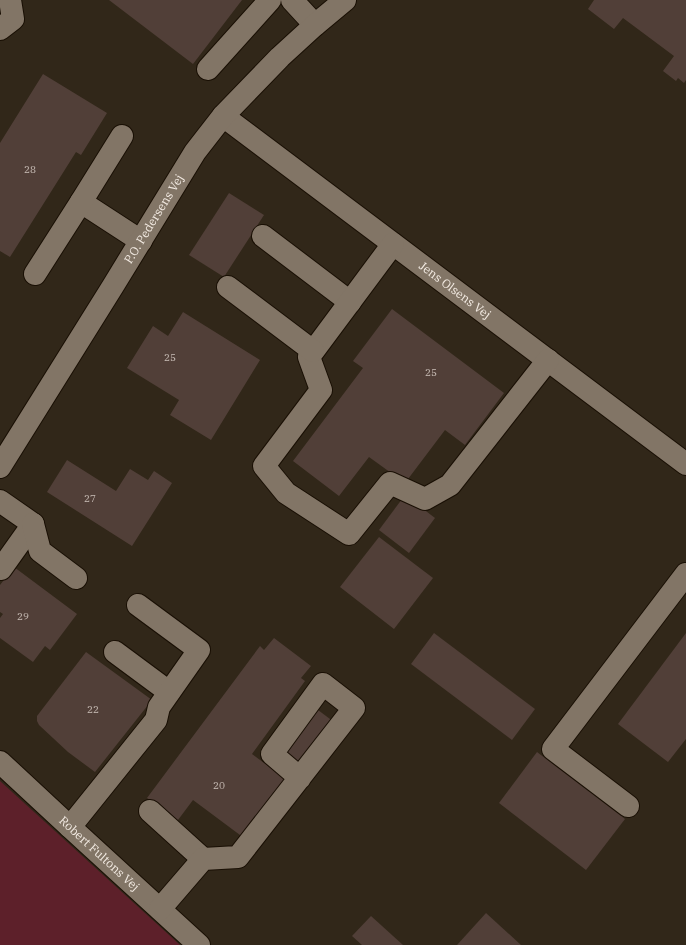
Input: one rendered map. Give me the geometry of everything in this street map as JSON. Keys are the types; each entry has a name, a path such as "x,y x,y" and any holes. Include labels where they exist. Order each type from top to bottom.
{"street":[{"path":"0,29 13,19 10,0"},
{"path":"208,69 270,0"},
{"path":"292,0 315,25"},
{"name":"P.O. Pedersens Vej","path":"0,466 142,240 195,152 223,116 280,57 345,0"},
{"name":"Jens Olsens Vej","path":"223,116 686,464"},
{"path":"34,274 122,136"},
{"path":"81,202 142,240"},
{"path":"263,236 350,302"},
{"path":"393,244 309,357 321,390 264,466 286,493 349,534 390,483 425,499 450,485 548,360"},
{"path":"228,287 313,351"},
{"path":"0,501 33,524 40,552 76,578"},
{"path":"1,569 33,524"},
{"path":"628,806 553,749 686,574"},
{"path":"70,827 156,720 159,707 199,650 138,605"},
{"path":"115,652 169,692"},
{"name":"Robert Fultons Vej","path":"0,762 199,945"},
{"path":"150,811 203,859 238,857 300,778"},
{"path":"160,909 203,859"}],"shaded area":[{"path":"0,781 180,945 0,945"}],"building":[{"path":"109,0 242,0 193,64"},
{"path":"594,0 686,0 686,80 684,83 678,78 676,81 663,71 674,56 623,18 614,29 588,9"},
{"path":"43,74 107,113 81,155 76,152 10,257 0,251 0,143"},
{"path":"229,193 264,215 224,277 189,255"},
{"path":"392,309 504,393 465,445 445,430 405,483 369,457 339,496 293,461 363,368 353,361"},
{"path":"183,312 260,360 211,440 170,415 179,400 127,368 153,326 168,336"},
{"path":"67,460 116,491 130,469 148,480 154,471 172,483 132,546 47,492"},
{"path":"405,495 435,518 409,553 379,530"},
{"path":"379,537 433,578 394,629 340,587"},
{"path":"14,567 77,614 50,650 45,646 33,662 0,638 0,618 3,614 0,612 0,585"},
{"path":"434,633 535,709 512,740 411,664"},
{"path":"686,633 686,739 668,762 618,724"},
{"path":"274,638 311,666 301,678 305,681 252,754 287,780 244,838 193,800 178,820 147,798 260,646 264,650"},
{"path":"86,652 152,700 95,772 68,752 39,725 37,721 37,716"},
{"path":"318,710 334,722 301,766 285,754"},
{"path":"537,752 625,819 586,870 499,803"},
{"path":"486,913 521,945 457,945"},
{"path":"371,916 403,945 362,945 352,936"}]}
